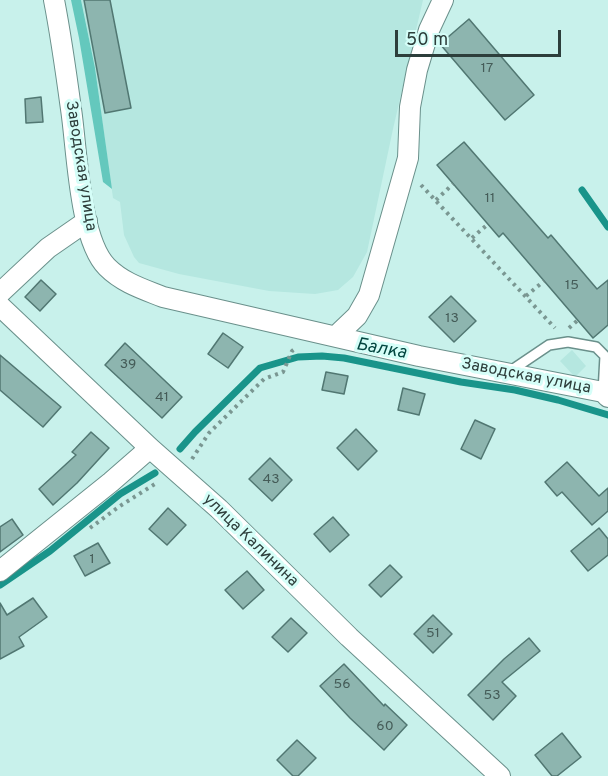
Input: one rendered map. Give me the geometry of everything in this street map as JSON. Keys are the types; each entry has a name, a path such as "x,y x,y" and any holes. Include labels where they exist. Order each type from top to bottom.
{"street":[{"name":"Заводская улица","path":"54,0 72,111 77,166 92,244 106,266 126,282 163,297 419,356 605,394"},
{"path":"336,336 357,316 369,295 408,158 410,107 417,70 429,30 443,0"},
{"path":"0,293 48,248 87,221"},
{"name":"улица Калинина","path":"0,306 150,448 219,509 348,637 500,776"},
{"path":"0,571 150,448"}],"lane":[{"path":"507,373 549,345 568,342 596,347 605,356 605,394"}],"path":[{"path":"405,168 568,342"},
{"path":"436,200 453,184"},
{"path":"472,238 488,224"},
{"path":"526,296 544,280"},
{"path":"82,534 120,506 189,463 209,433 264,379 283,372 292,351"}],"shaded area":[{"path":"71,0 81,0 95,68 112,189 103,182"},
{"path":"81,0 423,0 367,252 353,277 338,290 315,294 269,291 179,274 139,263 124,235 120,202 113,198 95,68"},
{"path":"572,350 586,366 575,377 560,361"}],"building":[{"path":"84,0 110,0 131,108 105,113"},
{"path":"469,19 534,95 505,120 440,44"},
{"path":"41,97 43,122 26,123 25,99"},
{"path":"464,142 548,238 551,235 597,289 608,280 608,325 593,338 503,233 499,237 437,165"},
{"path":"41,280 56,294 40,311 25,297"},
{"path":"451,296 476,321 454,342 429,317"},
{"path":"223,333 243,347 228,368 208,354"},
{"path":"125,343 182,397 162,418 105,365"},
{"path":"0,355 61,407 43,427 0,390"},
{"path":"326,372 348,376 344,394 322,390"},
{"path":"403,388 425,394 419,415 398,410"},
{"path":"475,420 495,429 481,459 461,449"},
{"path":"356,429 377,451 358,470 337,448"},
{"path":"91,432 109,448 53,505 39,489 76,455 72,452"},
{"path":"270,458 292,480 272,501 249,479"},
{"path":"567,462 599,496 608,488 608,511 592,525 562,492 557,496 545,482"},
{"path":"168,508 186,525 167,545 149,529"},
{"path":"333,517 349,535 330,552 314,534"},
{"path":"12,519 23,535 0,552 0,527"},
{"path":"599,528 608,539 608,555 588,571 571,551"},
{"path":"98,543 110,563 85,576 74,556"},
{"path":"390,565 402,577 381,597 369,585"},
{"path":"247,571 264,590 243,609 225,590"},
{"path":"33,598 47,617 19,637 24,646 0,659 0,603 7,615"},
{"path":"433,615 452,634 433,653 414,634"},
{"path":"291,618 307,633 288,652 272,637"},
{"path":"529,638 540,651 502,682 516,696 493,720 468,695"},
{"path":"344,664 384,706 385,704 407,725 384,750 320,686"},
{"path":"562,733 581,757 557,776 552,776 535,755"},
{"path":"297,740 316,758 298,776 293,776 277,760"}],"waterway":[{"name":"Балка","path":"582,190 608,227"},
{"name":"Балка","path":"180,449 260,368 298,357 344,358 461,382 515,390 608,415"},
{"name":"Балка","path":"0,585 50,551 120,494 155,473"}]}
